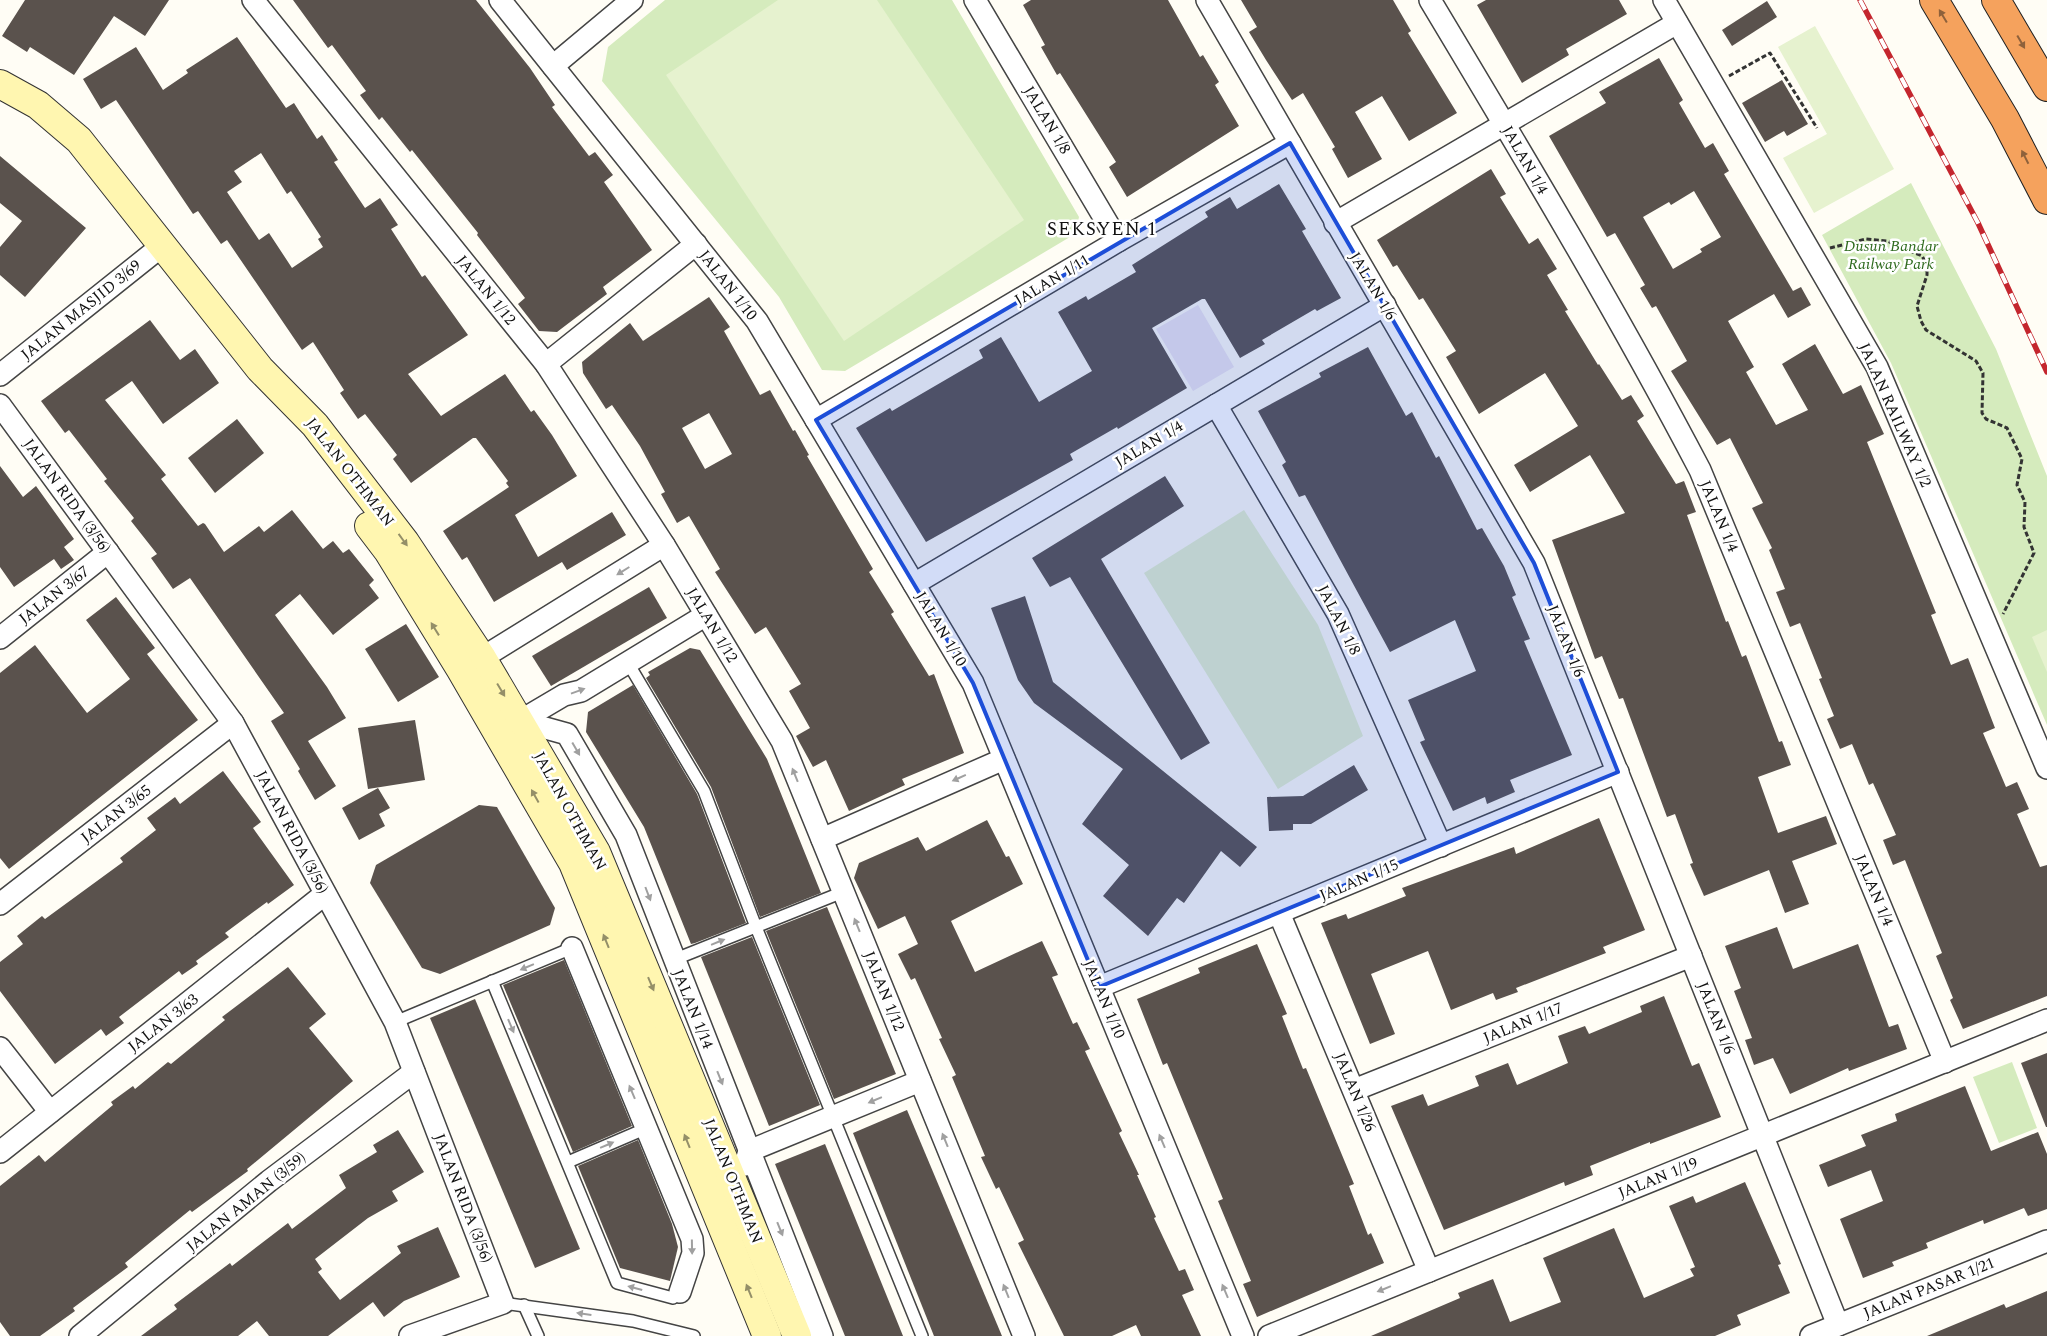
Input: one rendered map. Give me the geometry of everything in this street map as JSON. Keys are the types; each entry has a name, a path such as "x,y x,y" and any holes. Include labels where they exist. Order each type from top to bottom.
{"highway":[{"path":"1934,0 2005,119 2047,200"},
{"path":"1996,0 2047,87"}],"main road":[{"name":"JALAN OTHMAN","path":"0,84 38,104 79,140 260,369 314,425 405,542 471,664 572,863 622,978 768,1336"},
{"name":"JALAN OTHMAN","path":"471,664 520,721 596,852 797,1336"}],"street":[{"name":"JALAN 1/12","path":"253,0 546,364 664,545 782,741 1024,1336"},
{"name":"JALAN 1/10","path":"500,0 757,321 973,683 1243,1336"},
{"path":"553,66 632,0"},
{"name":"JALAN 1/8","path":"975,0 1118,241"},
{"name":"JALAN 1/6","path":"1206,0 1534,563 1838,1325"},
{"name":"JALAN 1/4","path":"1430,0 1505,125 1657,388 1700,470 1945,1062"},
{"name":"JALAN RAILWAY 1/2","path":"1664,0 1877,367 2047,768"},
{"path":"1335,223 1677,23"},
{"name":"JALAN 1/11","path":"816,420 1118,241 1290,143"},
{"path":"546,364 696,244"},
{"name":"JALAN MASJID 3/69","path":"0,376 163,245"},
{"name":"JALAN 1/4","path":"914,584 1385,305"},
{"name":"JALAN RIDA (3/56)","path":"0,405 233,723 395,1022 414,1072 513,1304"},
{"name":"JALAN 1/8","path":"1216,405 1338,614 1441,846"},
{"path":"471,664 664,545"},
{"name":"JALAN 3/67","path":"0,638 108,552"},
{"path":"520,721 564,695 581,691 706,615"},
{"name":"JALAN 1/14","path":"520,721 567,734 626,835 673,960 822,1336"},
{"name":"JALAN 3/65","path":"0,904 233,723"},
{"path":"822,839 1004,759"},
{"name":"JALAN 1/15","path":"1099,987 1618,772"},
{"name":"JALAN 3/63","path":"0,1152 325,894"},
{"name":"JALAN 1/26","path":"1279,913 1429,1271"},
{"path":"572,948 692,1239 692,1253 680,1292"},
{"name":"JALAN 1/17","path":"1354,1090 1691,956"},
{"path":"589,991 622,978"},
{"name":"JALAN 1/19","path":"1269,1336 2047,1020"},
{"path":"0,1048 50,1112"},
{"name":"JALAN AMAN (3/59)","path":"80,1336 269,1181 414,1072"},
{"path":"738,1192 749,1151 920,1081"},
{"path":"677,1202 707,1190"},
{"name":"JALAN PASAR 1/21","path":"1811,1336 2047,1241"},
{"path":"414,1335 513,1304"}],"lane":[{"path":"628,663 704,790 756,927 922,1336"},
{"path":"673,960 843,892"},
{"path":"395,1022 572,948"},
{"path":"492,982 617,1283 673,1298 680,1292"},
{"path":"568,1162 647,1128"},
{"path":"513,1304 632,1321 694,1336"},
{"path":"513,1304 538,1336"}],"path":[{"path":"1722,81 1770,53 1817,128"},
{"path":"1812,254 1848,242 1866,239 1887,240 1922,256 1927,265 1927,275 1918,306 1921,321 1926,330 1976,361 1983,373 1982,413 1986,419 2007,428 2016,442 2022,459 2017,485 2025,502 2024,527 2034,553 1991,637"}],"highlighted area":[{"path":"1290,143 1534,563 1618,772 1099,987 973,683 816,420"}],"shaded area":[{"path":"1198,305 1234,367 1193,391 1156,329"}],"green space":[{"path":"665,0 952,0 1079,217 1075,234 845,371 822,370 779,297 602,81 608,47"},
{"path":"778,0 877,0 1024,220 844,341 666,75"},
{"path":"1815,26 1894,169 1814,213 1783,158 1827,134 1778,47"},
{"name":"Dusun Bandar Railway Park","path":"1911,183 1996,349 2047,476 2047,725 1891,363 1822,235"},
{"path":"1244,510 1318,625 1363,736 1278,789 1144,573"},
{"path":"2047,630 2047,672 2032,637"},
{"path":"2012,1062 2037,1128 1999,1143 1973,1077"}],"building":[{"path":"25,0 169,0 145,36 114,16 74,75 30,47 27,52 2,36"},
{"path":"293,0 476,0 530,68 555,105 552,107 589,156 595,152 613,175 604,182 652,250 603,287 607,294 557,332 539,331 518,304 525,298 477,235 478,233 412,150 410,152 382,117 379,120 360,95 366,91 332,45 328,48"},
{"path":"1031,0 1168,0 1200,57 1203,55 1219,82 1215,85 1239,126 1127,197 1109,167 1116,162 1060,73 1057,75 1041,47 1045,45 1023,5"},
{"path":"1241,0 1393,0 1411,31 1408,33 1457,113 1409,141 1382,96 1355,112 1382,159 1348,178 1332,149 1335,147 1303,93 1292,100 1249,32 1257,27"},
{"path":"1486,0 1619,0 1627,14 1566,49 1569,55 1522,83 1477,5"},
{"path":"1767,1 1777,17 1732,46 1722,30"},
{"path":"237,37 286,108 294,103 317,139 322,135 338,160 334,162 365,208 380,198 398,225 391,229 422,277 425,275 468,335 408,374 441,416 505,374 531,412 534,410 577,476 515,515 538,557 612,512 626,535 567,570 562,562 494,602 467,557 462,560 443,531 509,487 506,483 508,481 476,438 473,438 411,483 393,459 397,455 365,414 358,419 340,393 344,390 313,342 302,350 227,240 221,244 198,211 193,214 116,100 101,109 83,79 136,47 163,90 188,73 186,70","holes":["261,153 287,194 291,191 321,237 318,239 323,247 292,268 269,233 259,240 227,192 242,182 234,171"]},
{"path":"1659,58 1683,100 1679,103 1705,148 1713,143 1729,171 1724,174 1793,291 1801,287 1811,305 1788,318 1774,294 1728,321 1754,367 1746,372 1776,425 1808,410 1782,364 1815,344 1843,394 1861,385 1884,434 1867,442 1936,613 1931,615 1951,665 1968,658 1995,728 1983,733 2006,787 2017,782 2029,809 2017,814 2040,867 2047,865 2047,996 1963,1029 1950,1000 1953,998 1936,956 1942,953 1905,860 1893,865 1883,840 1896,835 1873,783 1869,785 1852,744 1840,749 1827,719 1834,716 1819,679 1822,678 1800,623 1790,627 1776,592 1785,589 1769,550 1772,548 1752,508 1763,503 1730,438 1717,445 1671,371 1687,361 1656,306 1652,308 1640,288 1645,285 1615,233 1607,237 1549,136 1606,103 1599,92","holes":["1694,191 1721,237 1700,249 1702,252 1673,269 1643,217 1669,202 1671,205"]},
{"path":"1782,80 1808,124 1787,136 1784,131 1765,142 1742,103"},
{"path":"0,156 86,228 25,297 0,275 0,247 22,221 0,203"},
{"path":"1491,169 1506,194 1500,197 1529,244 1538,238 1557,269 1547,275 1568,310 1565,311 1598,365 1622,400 1631,395 1644,416 1637,421 1676,484 1684,481 1696,512 1687,515 1726,622 1728,621 1742,657 1746,655 1779,742 1782,741 1791,765 1758,777 1778,833 1826,816 1837,844 1792,861 1809,904 1785,913 1769,870 1704,896 1690,864 1693,863 1675,814 1667,817 1623,698 1619,699 1602,656 1595,659 1552,540 1625,513 1590,455 1530,492 1514,465 1578,426 1545,373 1479,414 1446,357 1456,351 1423,298 1419,300 1397,265 1393,267 1377,240"},
{"path":"1279,184 1306,229 1302,231 1341,298 1317,311 1315,309 1262,340 1265,344 1240,358 1205,299 1152,328 1187,388 1118,429 1117,427 1070,454 1073,460 926,542 856,428 890,408 892,411 983,358 979,350 1001,337 1039,402 1092,371 1058,312 1086,296 1088,300 1136,272 1132,265 1208,217 1205,212 1230,197 1237,209"},
{"path":"709,297 730,327 724,331 760,395 770,390 793,431 795,430 809,455 807,456 873,569 869,572 894,612 891,614 929,676 934,674 964,753 902,779 905,785 849,811 826,760 813,767 796,736 810,728 789,691 801,684 766,627 755,634 715,572 720,569 689,516 677,523 661,494 665,492 640,446 612,405 606,409 583,373 582,362 630,323 643,341","holes":["709,413 732,454 705,469 682,428"]},
{"path":"150,320 180,360 195,349 219,383 163,424 132,381 105,400 166,475 161,479 198,526 203,523 205,524 224,552 259,526 264,532 292,510 323,549 333,541 343,553 349,549 374,580 369,585 379,598 333,635 300,594 275,615 327,687 346,718 308,741 336,786 315,800 298,771 300,769 271,721 284,713 190,578 173,589 151,558 157,554 131,521 134,518 104,481 107,479 69,430 65,433 41,401"},
{"path":"1368,347 1406,416 1412,412 1436,458 1439,456 1477,530 1482,528 1504,566 1516,595 1512,597 1530,639 1524,641 1572,755 1510,780 1515,792 1487,804 1485,797 1453,811 1420,742 1425,740 1408,700 1476,671 1455,620 1390,652 1305,495 1299,497 1282,465 1286,462 1258,411 1321,377 1319,373"},
{"path":"237,419 264,453 215,493 188,458"},
{"path":"0,466 23,497 36,486 74,539 64,547 74,560 61,569 54,559 14,587 0,567"},
{"path":"1165,476 1184,506 1101,559 1210,743 1181,760 1070,577 1050,587 1032,558"},
{"path":"649,587 667,618 551,686 532,656"},
{"path":"1025,596 1053,682 1257,847 1240,867 1221,851 1184,903 1177,898 1148,936 1103,896 1129,865 1082,824 1123,769 1034,703 1018,680 991,608"},
{"path":"116,597 155,648 147,654 198,720 9,869 0,858 0,673 35,645 87,713 130,679 86,620"},
{"path":"406,624 439,677 398,702 365,649"},
{"path":"690,648 700,650 767,759 821,893 760,917 711,787 646,678 650,675 648,672"},
{"path":"633,685 697,794 746,923 691,944 644,827 586,732 588,712"},
{"path":"415,720 425,780 368,789 358,728"},
{"path":"1354,765 1368,790 1311,824 1293,824 1293,830 1269,831 1267,797 1303,796"},
{"path":"223,771 261,822 253,828 294,885 225,933 229,937 196,961 198,964 182,975 179,971 119,1017 124,1023 106,1036 101,1029 55,1064 0,991 0,962 23,944 17,936 42,916 45,919 123,862 120,858 156,830 147,818 175,797 180,804"},
{"path":"378,788 390,808 379,814 385,826 359,840 342,808"},
{"path":"479,805 497,807 555,908 550,925 440,974 422,968 370,883 376,865"},
{"path":"1599,818 1645,930 1603,947 1606,953 1516,988 1518,992 1496,1000 1493,993 1451,1010 1428,951 1371,974 1395,1034 1370,1044 1321,923 1346,914 1348,919 1406,896 1402,888 1514,847 1516,854"},
{"path":"987,820 1006,857 1009,856 1023,884 951,921 975,972 1042,941 1058,975 1052,977 1073,1024 1077,1022 1090,1049 1085,1051 1122,1131 1119,1133 1139,1175 1137,1175 1156,1217 1154,1218 1179,1271 1185,1269 1194,1290 1182,1295 1201,1336 1141,1336 1136,1325 1112,1336 1064,1336 1018,1243 1024,1240 999,1187 996,1189 981,1157 985,1156 952,1077 956,1075 939,1039 942,1038 915,978 911,980 898,954 918,944 905,916 878,929 854,878 859,863 918,837 926,851"},
{"path":"827,907 896,1074 834,1099 766,931"},
{"path":"1777,927 1793,969 1858,944 1889,1027 1898,1024 1907,1049 1849,1071 1848,1068 1790,1094 1773,1058 1754,1065 1745,1040 1752,1038 1734,991 1741,988 1725,946"},
{"path":"752,937 820,1105 769,1126 701,957"},
{"path":"1257,944 1287,1014 1282,1016 1303,1069 1306,1068 1354,1184 1349,1186 1368,1235 1371,1233 1384,1263 1257,1317 1243,1284 1251,1281 1218,1201 1223,1199 1167,1063 1163,1065 1137,999 1200,973 1198,968"},
{"path":"564,960 632,1126 573,1152 503,985"},
{"path":"288,967 326,1014 309,1028 353,1081 247,1169 248,1171 192,1212 190,1210 125,1263 128,1267 73,1308 75,1311 40,1336 10,1336 0,1322 0,1186 39,1155 45,1162 113,1105 111,1102 133,1086 135,1089 168,1062 171,1064 225,1020 222,1017"},
{"path":"1664,996 1692,1066 1699,1063 1721,1117 1590,1166 1593,1175 1565,1186 1564,1182 1444,1230 1391,1106 1423,1094 1428,1106 1479,1086 1475,1076 1508,1063 1517,1085 1568,1063 1558,1036 1585,1026 1589,1034 1642,1012 1640,1006"},
{"path":"475,999 580,1249 535,1268 430,1018"},
{"path":"2047,1053 2047,1127 2046,1127 2021,1063"},
{"path":"1965,1086 1991,1151 2038,1132 2047,1154 2047,1209 2028,1216 2024,1208 1984,1224 1983,1220 1926,1243 1928,1248 1892,1262 1894,1266 1863,1278 1840,1219 1883,1201 1871,1170 1828,1187 1819,1165 1866,1146 1861,1135 1897,1121 1895,1114"},
{"path":"907,1110 1002,1336 934,1336 853,1133"},
{"path":"398,1130 424,1172 392,1191 398,1201 368,1218 315,1259 322,1269 318,1272 340,1300 401,1253 397,1246 438,1227 460,1277 404,1301 384,1317 373,1302 328,1336 269,1336 257,1321 238,1336 141,1336 177,1309 174,1305 230,1263 232,1266 288,1223 292,1229 346,1188 339,1175 377,1152 373,1145"},
{"path":"638,1140 672,1224 678,1247 670,1281 620,1268 578,1166"},
{"path":"825,1144 903,1336 845,1336 775,1164"},
{"path":"1745,1182 1781,1264 1778,1265 1790,1293 1737,1315 1741,1325 1715,1336 1371,1336 1460,1298 1458,1293 1493,1279 1510,1322 1561,1302 1543,1258 1614,1228 1644,1298 1694,1276 1690,1269 1695,1267 1669,1206 1693,1196 1696,1203"},
{"path":"2047,1291 2047,1336 1927,1336 2004,1304 2006,1308"}],"railway":[{"path":"1860,0 1978,223 2047,372"}],"district":[{"name":"SEKSYEN 1","path":"1102,229"}]}
